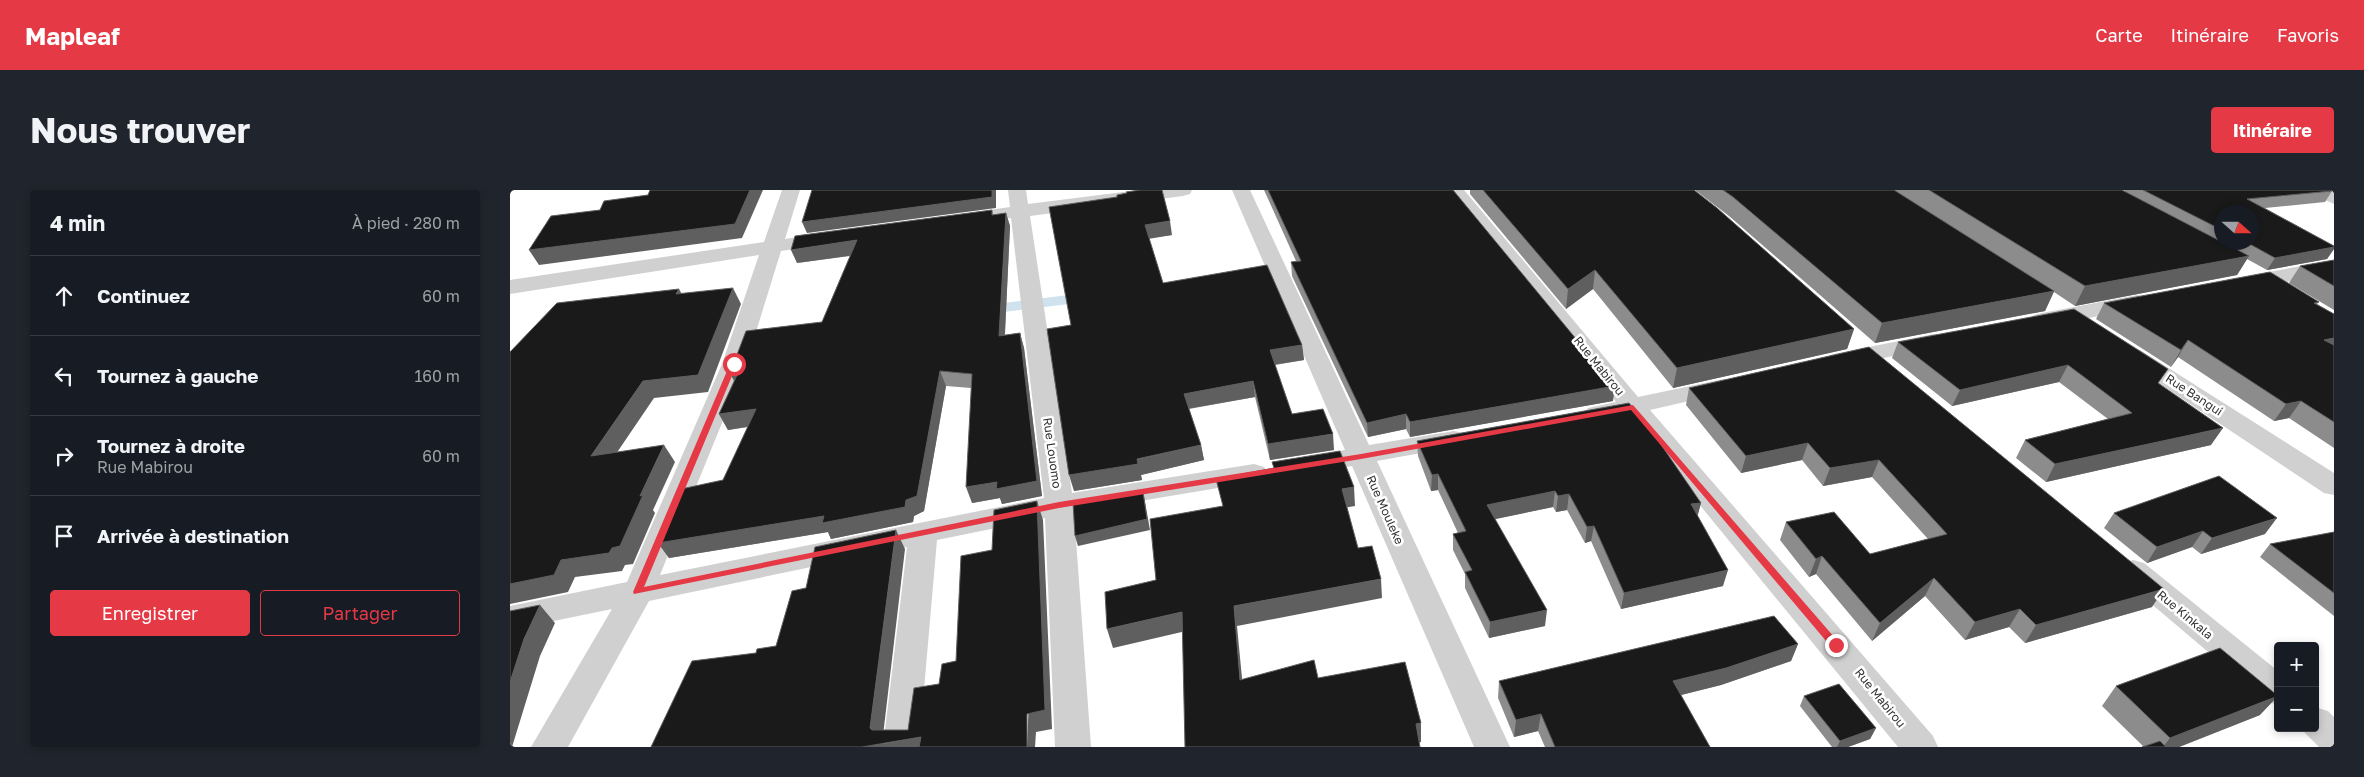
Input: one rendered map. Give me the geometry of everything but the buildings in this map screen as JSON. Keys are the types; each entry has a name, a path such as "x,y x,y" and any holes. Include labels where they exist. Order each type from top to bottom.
{"street":[{"path":"549,747 638,592 734,364 791,190"},
{"path":"950,221 1018,201 1182,190"},
{"name":"Rue Mouleke","path":"1241,190 1492,747"},
{"name":"Rue Mabirou","path":"1454,190 1633,407 1836,645 1920,747"},
{"path":"2318,190 2334,198"},
{"name":"Rue Louomo","path":"1018,201 1059,505 1074,747"},
{"path":"510,287 851,235"},
{"path":"2237,265 2287,294"},
{"path":"2215,288 2334,266"},
{"name":"Rue Bangui","path":"2046,299 2334,486"},
{"path":"2023,324 2158,299"},
{"path":"1847,333 1892,372"},
{"path":"1812,366 1955,336"},
{"path":"1574,418 1633,407 1746,381"},
{"path":"510,618 1059,505 1278,470 1478,435"},
{"path":"901,747 923,534"},
{"name":"Rue Kinkala","path":"2111,553 2274,688"},
{"path":"2319,725 2334,738"}],"waterway":[{"path":"991,309 1081,298"}],"route":[{"path":"734,364 638,592 1059,505 1361,456 1633,407 1836,645"}]}
